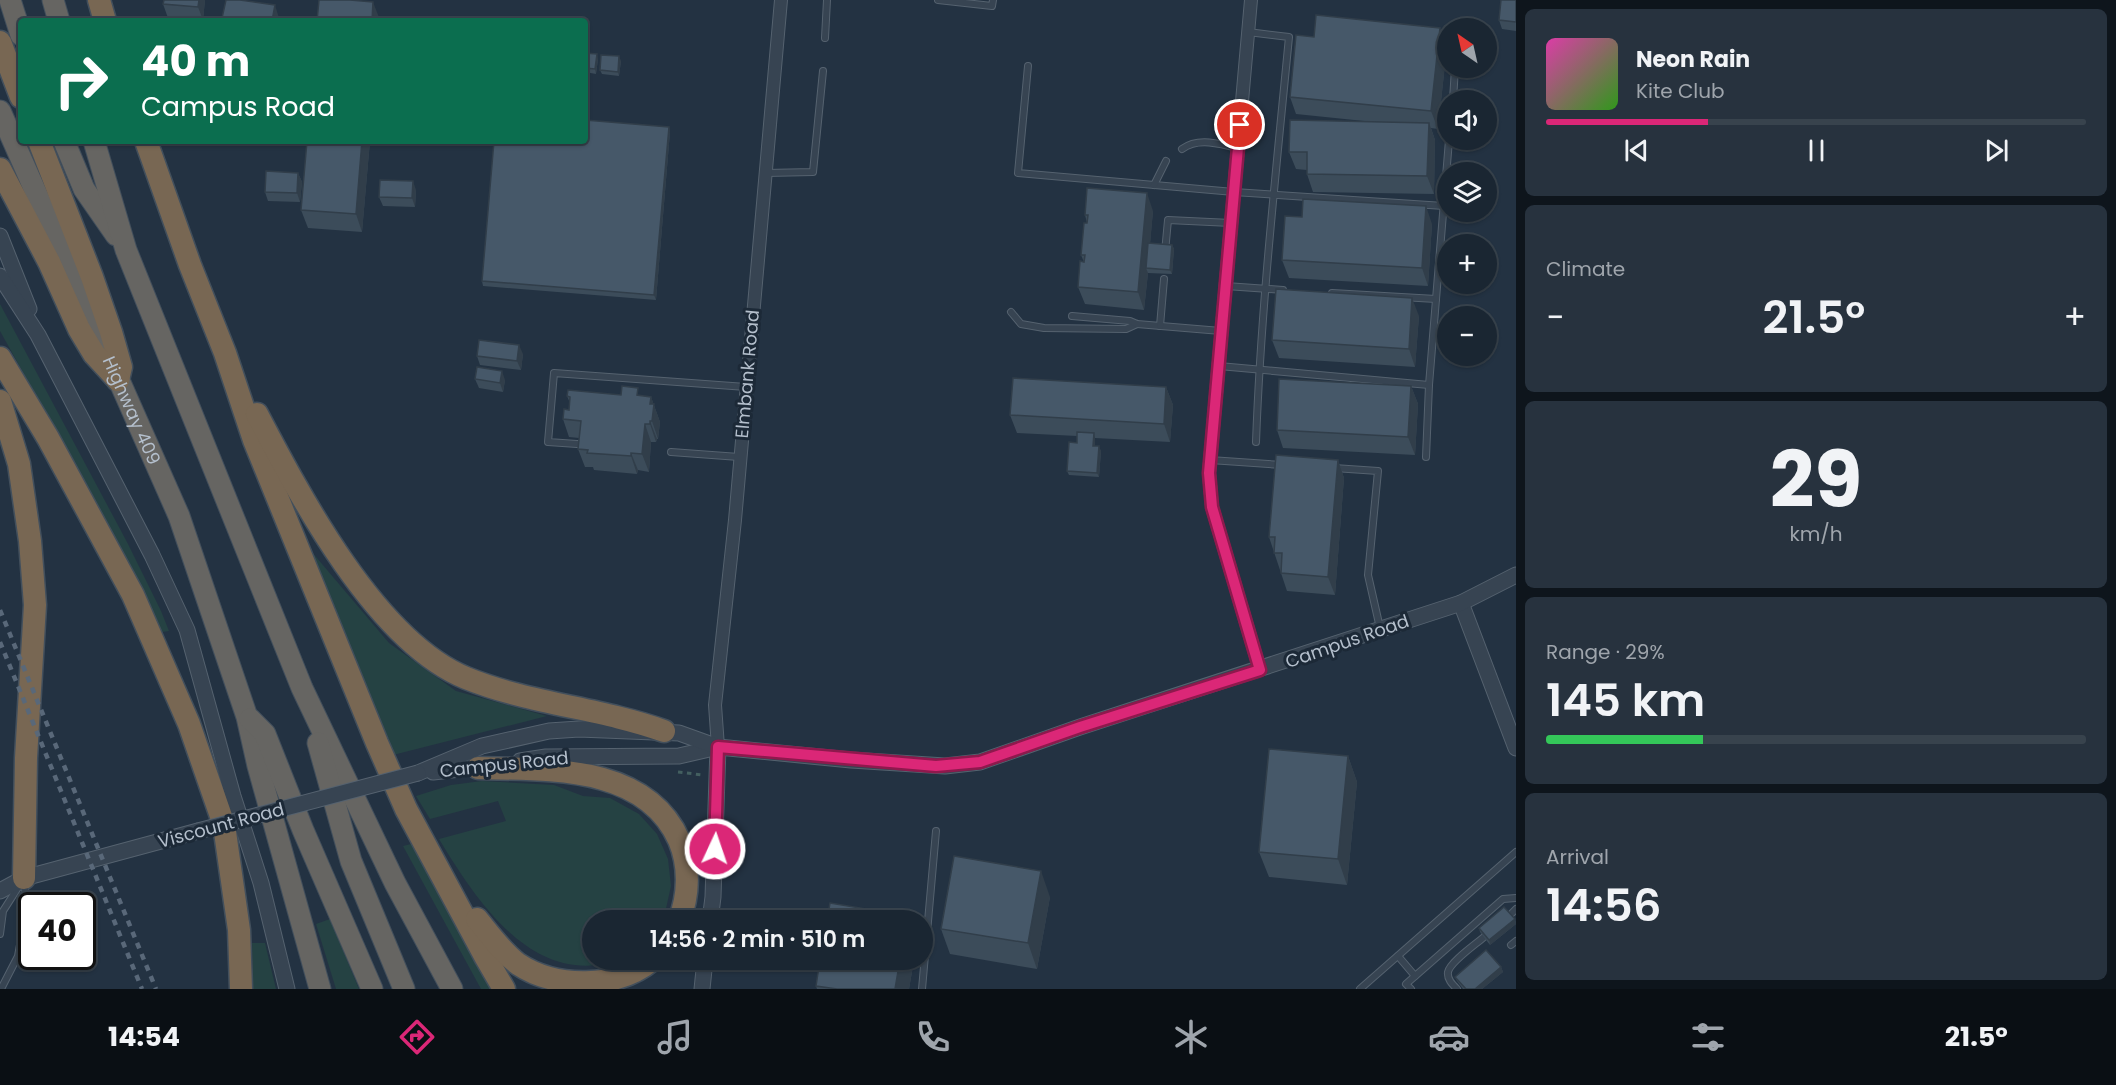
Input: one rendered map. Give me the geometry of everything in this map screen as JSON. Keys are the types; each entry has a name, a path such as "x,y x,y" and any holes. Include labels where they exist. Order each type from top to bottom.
{"highway":[{"path":"10,0 18,25"},
{"path":"53,0 58,18"},
{"path":"99,0 104,18"},
{"path":"0,42 18,89"},
{"name":"Highway 409","path":"0,111 179,516 247,717 320,989"},
{"path":"40,144 111,332 120,366 118,380"},
{"path":"65,144 84,189 126,250"},
{"path":"95,144 126,250 302,688 395,883 452,989"},
{"path":"147,144 225,353 254,440 352,684 406,809 504,989"},
{"path":"0,169 49,262 79,329 94,354 118,380"},
{"path":"225,353 293,482 327,538 354,576 406,638 446,667 465,677 534,699 639,723 664,732"},
{"path":"0,358 54,448 133,595 189,724 224,825 239,930 241,989"},
{"path":"0,401 19,464 30,541 35,605 26,758 24,878"},
{"path":"302,688 351,861 404,989"},
{"path":"247,717 265,734 303,830 372,989"},
{"path":"478,768 582,773 631,789 644,797 655,806 671,826 684,853 687,887 682,910"},
{"path":"445,880 496,943 518,964 541,977 568,984 596,985 610,983 638,970"}],"street":[{"name":"Elmbank Road","path":"718,747 716,705 735,520 781,0"},
{"path":"1251,0 1209,473 1212,507 1260,670"},
{"path":"0,236 38,335"},
{"path":"0,276 38,335 152,555 187,630 233,796 261,883 287,989"},
{"name":"Campus Road","path":"418,773 482,746 549,731 579,729 679,733 718,747 936,766 980,762 1080,727 1461,603 1516,574"},
{"path":"1461,603 1516,748"},
{"path":"711,910 718,747"},
{"name":"Campus Road","path":"418,773 478,768 546,757 679,756 718,747"},
{"name":"Viscount Road","path":"0,891 24,878 418,773"},
{"name":"Viscount Road","path":"0,877 24,878"},
{"path":"702,989 704,970"}],"lane":[{"path":"825,38 827,0"},
{"path":"938,0 992,6 993,0"},
{"path":"1248,32 1289,37 1265,289 1256,442"},
{"path":"1028,66 1018,173 1234,192 1437,206"},
{"path":"765,173 813,172 823,71"},
{"path":"1182,149 1191,143 1206,141 1238,148"},
{"path":"1154,185 1166,161"},
{"path":"1165,255 1168,220 1231,223"},
{"path":"1426,457 1429,385 1443,222"},
{"path":"1160,326 1164,279"},
{"path":"1226,286 1288,290"},
{"path":"1322,292 1436,299"},
{"path":"1011,312 1021,324 1044,328 1130,328 1137,324"},
{"path":"1072,316 1222,331"},
{"path":"1100,319 1100,329"},
{"path":"1219,366 1429,385"},
{"path":"577,444 548,442 554,373 746,387"},
{"path":"671,452 739,457"},
{"path":"1210,460 1287,465"},
{"path":"1321,467 1378,471 1368,575 1380,629"},
{"path":"922,989 936,831"},
{"path":"1360,989 1516,852"},
{"path":"0,934 3,911 24,878"},
{"path":"1,989 18,956 27,906 24,878"},
{"path":"1400,989 1408,986 1415,976 1503,899 1516,898"},
{"path":"1460,937 1470,949"},
{"path":"1456,989 1449,980 1448,973 1451,965 1484,937"},
{"path":"1398,956 1415,976"}],"path":[{"path":"678,770 678,773 708,777"}],"green space":[{"path":"0,304 128,544 169,631 162,632 92,496 0,331"},
{"path":"311,551 389,643 456,691 547,716 393,755"},
{"path":"482,781 554,785 583,796 610,798 639,814 657,834 668,859 671,886 666,910 582,910 582,965 560,962 534,951 490,912 471,888 439,839 506,821 498,801 430,819 416,796 451,785"},
{"path":"411,844 493,989 481,989 403,846"},
{"path":"330,919 359,989 336,989 316,924"},
{"path":"252,943 265,943 276,989 253,989"}],"building":[{"path":"164,0 199,0 198,7 163,4"},
{"path":"226,0 275,5 273,18 222,18"},
{"path":"319,0 373,2 372,18 317,18"},
{"path":"1501,0 1516,0 1516,22 1499,20"},
{"path":"1316,15 1437,28 1437,56 1431,111 1290,97 1296,35 1314,37"},
{"path":"588,53 597,54 595,69 588,68"},
{"path":"601,55 619,56 618,72 600,70"},
{"path":"588,120 669,127 654,295 482,281 494,144 588,144"},
{"path":"1290,120 1429,123 1427,176 1307,174 1307,152 1289,152"},
{"path":"307,144 362,144 356,214 301,210"},
{"path":"266,171 298,173 297,193 265,192"},
{"path":"380,180 413,181 412,198 379,197"},
{"path":"1087,188 1147,193 1138,292 1078,287 1080,261 1084,262 1085,255 1081,255 1084,223 1087,223 1088,215 1085,215"},
{"path":"1303,199 1426,206 1422,268 1282,260 1285,216 1302,217"},
{"path":"1148,243 1172,245 1170,270 1146,268"},
{"path":"1276,289 1412,298 1409,349 1272,340"},
{"path":"479,340 519,345 517,361 477,356"},
{"path":"477,367 502,371 500,383 475,379"},
{"path":"1013,378 1166,387 1164,424 1010,415"},
{"path":"1279,379 1411,386 1408,437 1277,430"},
{"path":"622,386 638,388 637,395 651,397 650,404 654,404 652,421 650,424 645,424 642,454 631,453 631,456 587,453 588,450 578,449 581,421 563,419 564,409 569,410 568,390 621,395"},
{"path":"1077,432 1094,433 1093,446 1099,446 1097,473 1067,471 1069,442 1077,443"},
{"path":"1276,455 1338,460 1328,577 1281,573 1282,553 1274,553 1275,537 1269,537"},
{"path":"1269,749 1348,756 1338,859 1259,852"},
{"path":"954,856 1041,871 1028,943 941,929"},
{"path":"830,903 872,910 829,910"},
{"path":"1504,907 1515,919 1489,940 1479,928"},
{"path":"1486,950 1501,967 1475,989 1466,989 1455,977"},
{"path":"818,970 898,970 895,989 837,989 816,986"}],"railway":[{"path":"0,610 156,989"},
{"path":"0,642 142,989"}],"route":[{"path":"715,849 718,747 743,751 936,766 980,762 1080,727 1260,670 1212,507 1209,473 1240,125"}]}
